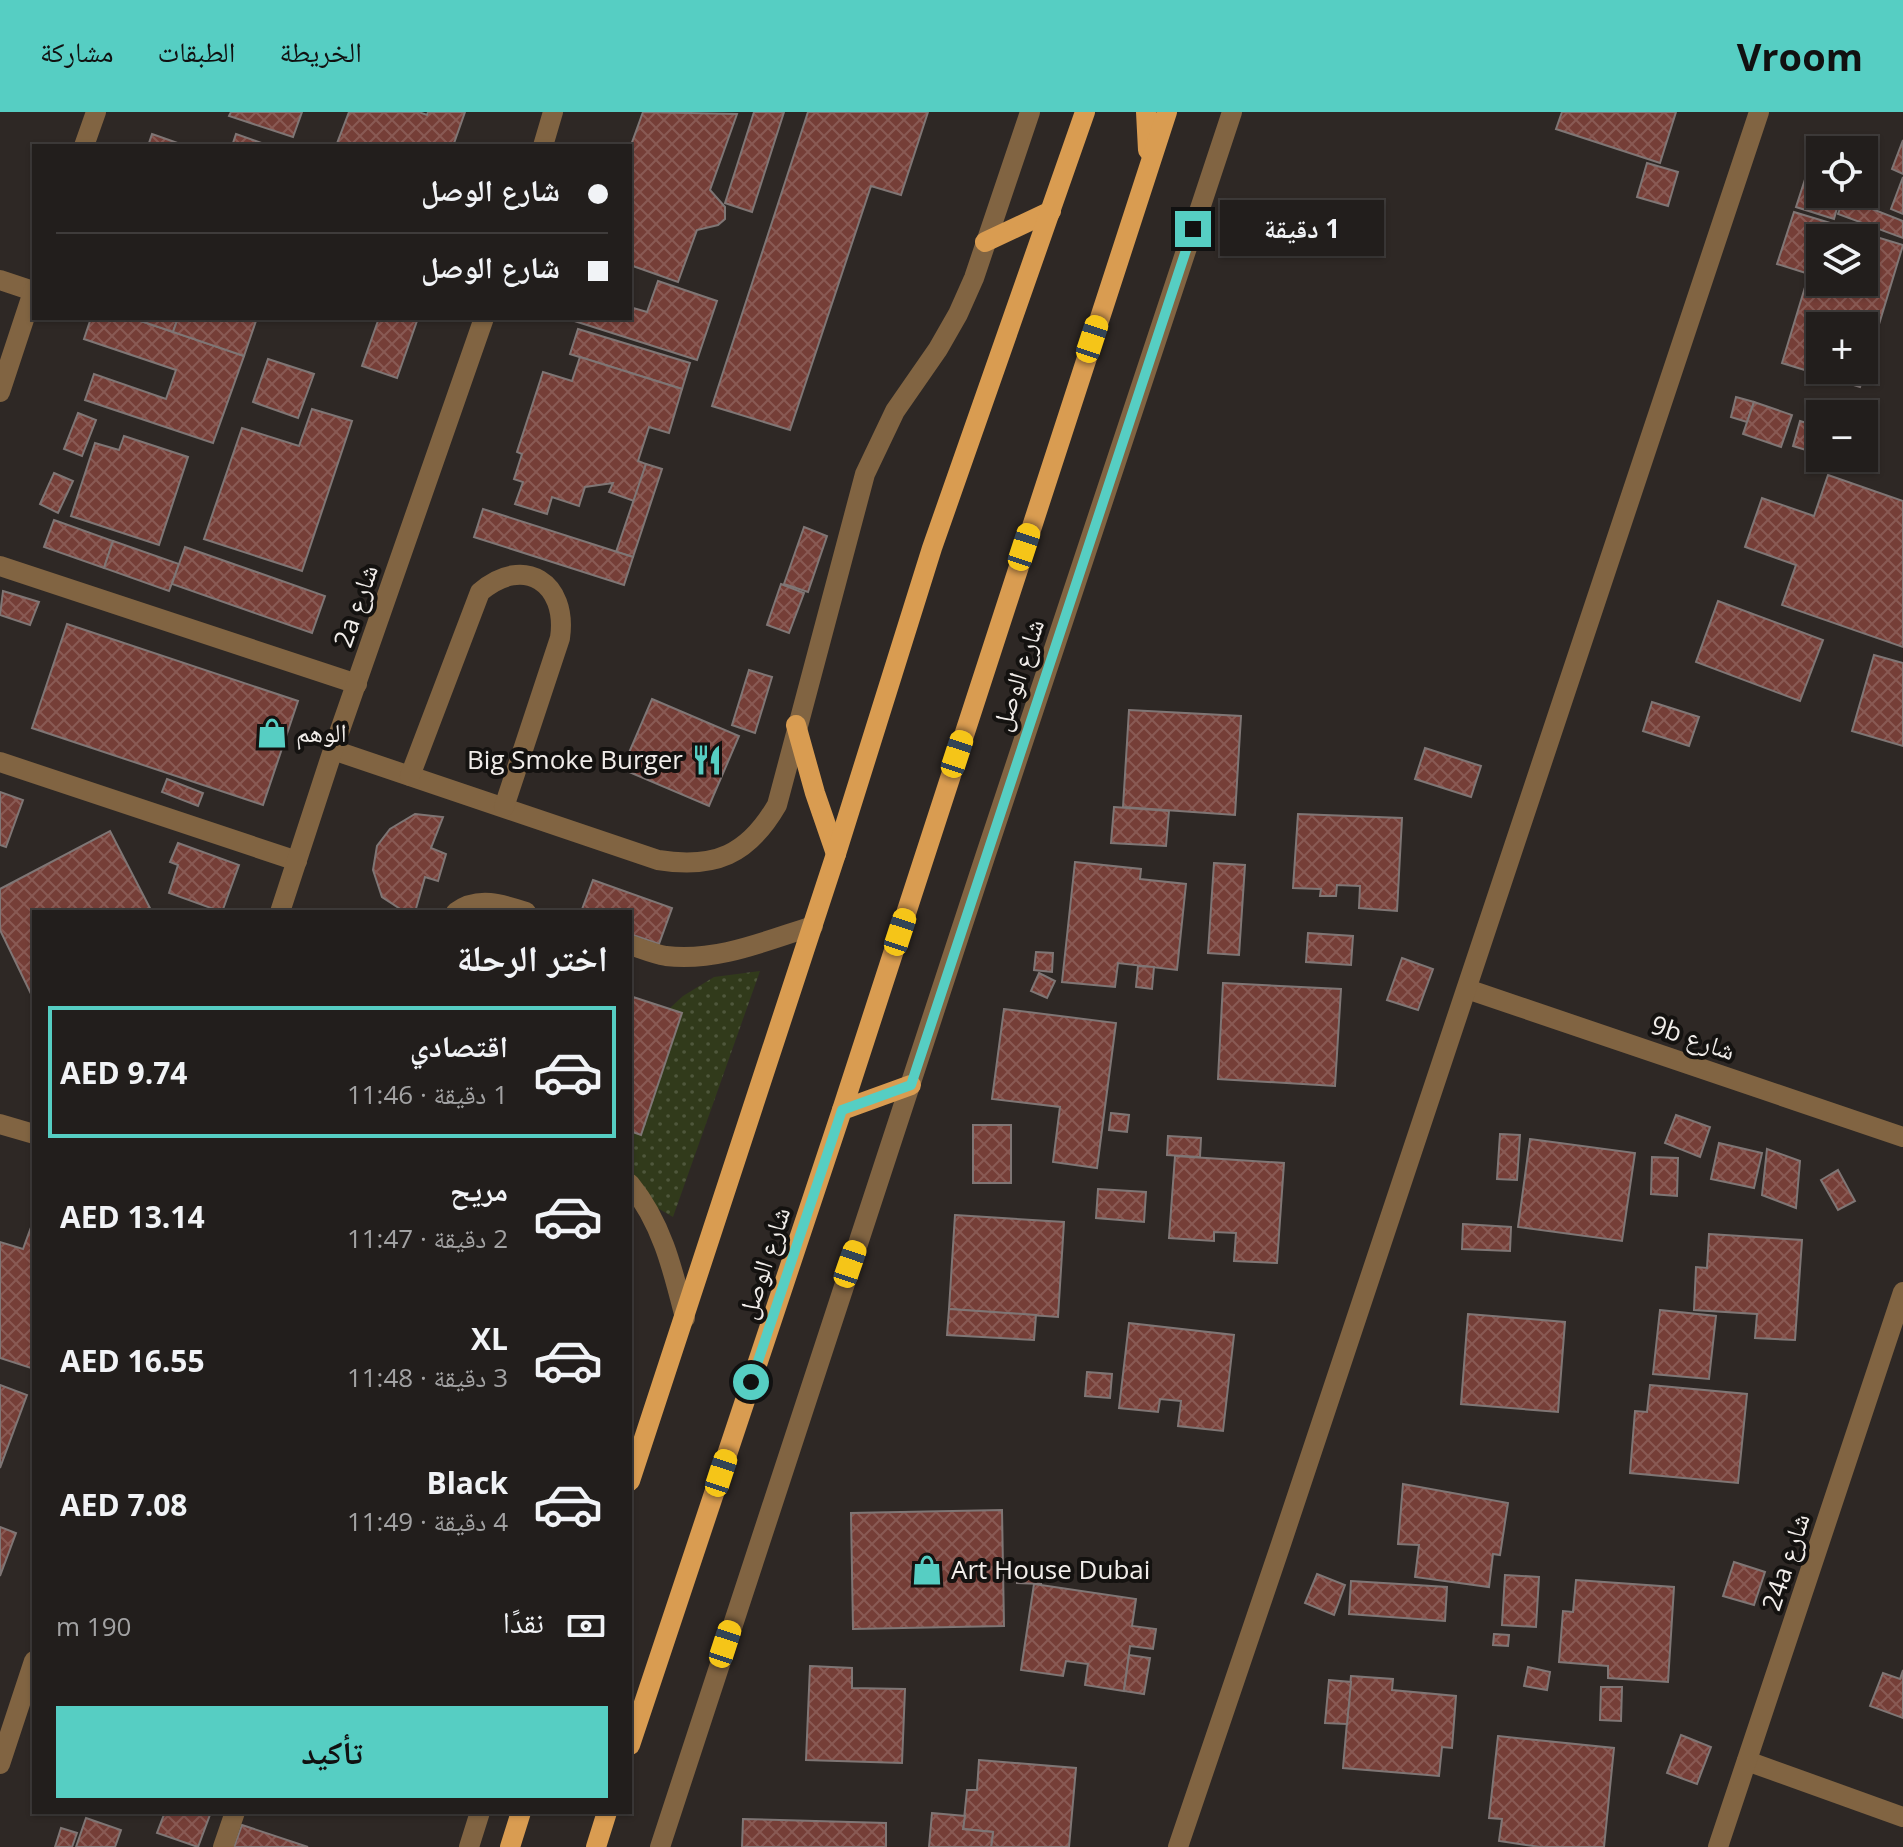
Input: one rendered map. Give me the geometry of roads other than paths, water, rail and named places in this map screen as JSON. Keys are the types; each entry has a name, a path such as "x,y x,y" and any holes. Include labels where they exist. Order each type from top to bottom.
{"main road":[{"path":"632,1475 813,926 932,548 1085,112"},
{"path":"1146,112 1149,162"},
{"name":"شارع الوصل","path":"632,1739 842,1110 1167,112"},
{"path":"985,242 1051,211"},
{"path":"796,725 836,854"},
{"path":"842,1110 911,1085"},
{"path":"510,1847 520,1814"},
{"path":"596,1847 606,1814"}],"street":[{"path":"85,144 96,112"},
{"path":"544,144 553,112"},
{"path":"333,750 658,860 686,865 715,861 741,849 762,830 777,805 865,474 895,411 958,314 974,278 1030,112"},
{"name":"شارع الوصل","path":"660,1847 810,1383 1232,112"},
{"path":"1178,1847 1759,112"},
{"path":"0,280 32,289"},
{"path":"0,392 32,296"},
{"name":"2a شارع","path":"281,910 333,750 483,320"},
{"path":"0,566 357,684"},
{"path":"410,776 480,592 494,580 512,574 531,576 547,586 559,601 563,619 560,638 504,807"},
{"path":"0,762 297,861"},
{"path":"459,910 483,902 517,910"},
{"path":"632,946 663,956 693,958 721,955 813,926"},
{"name":"9b شارع","path":"1467,989 1903,1137"},
{"path":"0,1124 32,1133"},
{"path":"632,1187 657,1226 670,1260 685,1318"},
{"name":"24a شارع","path":"1718,1847 1903,1292"},
{"path":"0,1764 32,1667"},
{"path":"1747,1761 1903,1817"},
{"path":"223,1847 234,1814"},
{"path":"469,1847 479,1814"}],"place":[{"name":"الوهم","path":"272,733"},
{"name":"Big Smoke Burger","path":"707,760"},
{"name":"Art House Dubai","path":"927,1570"}]}
